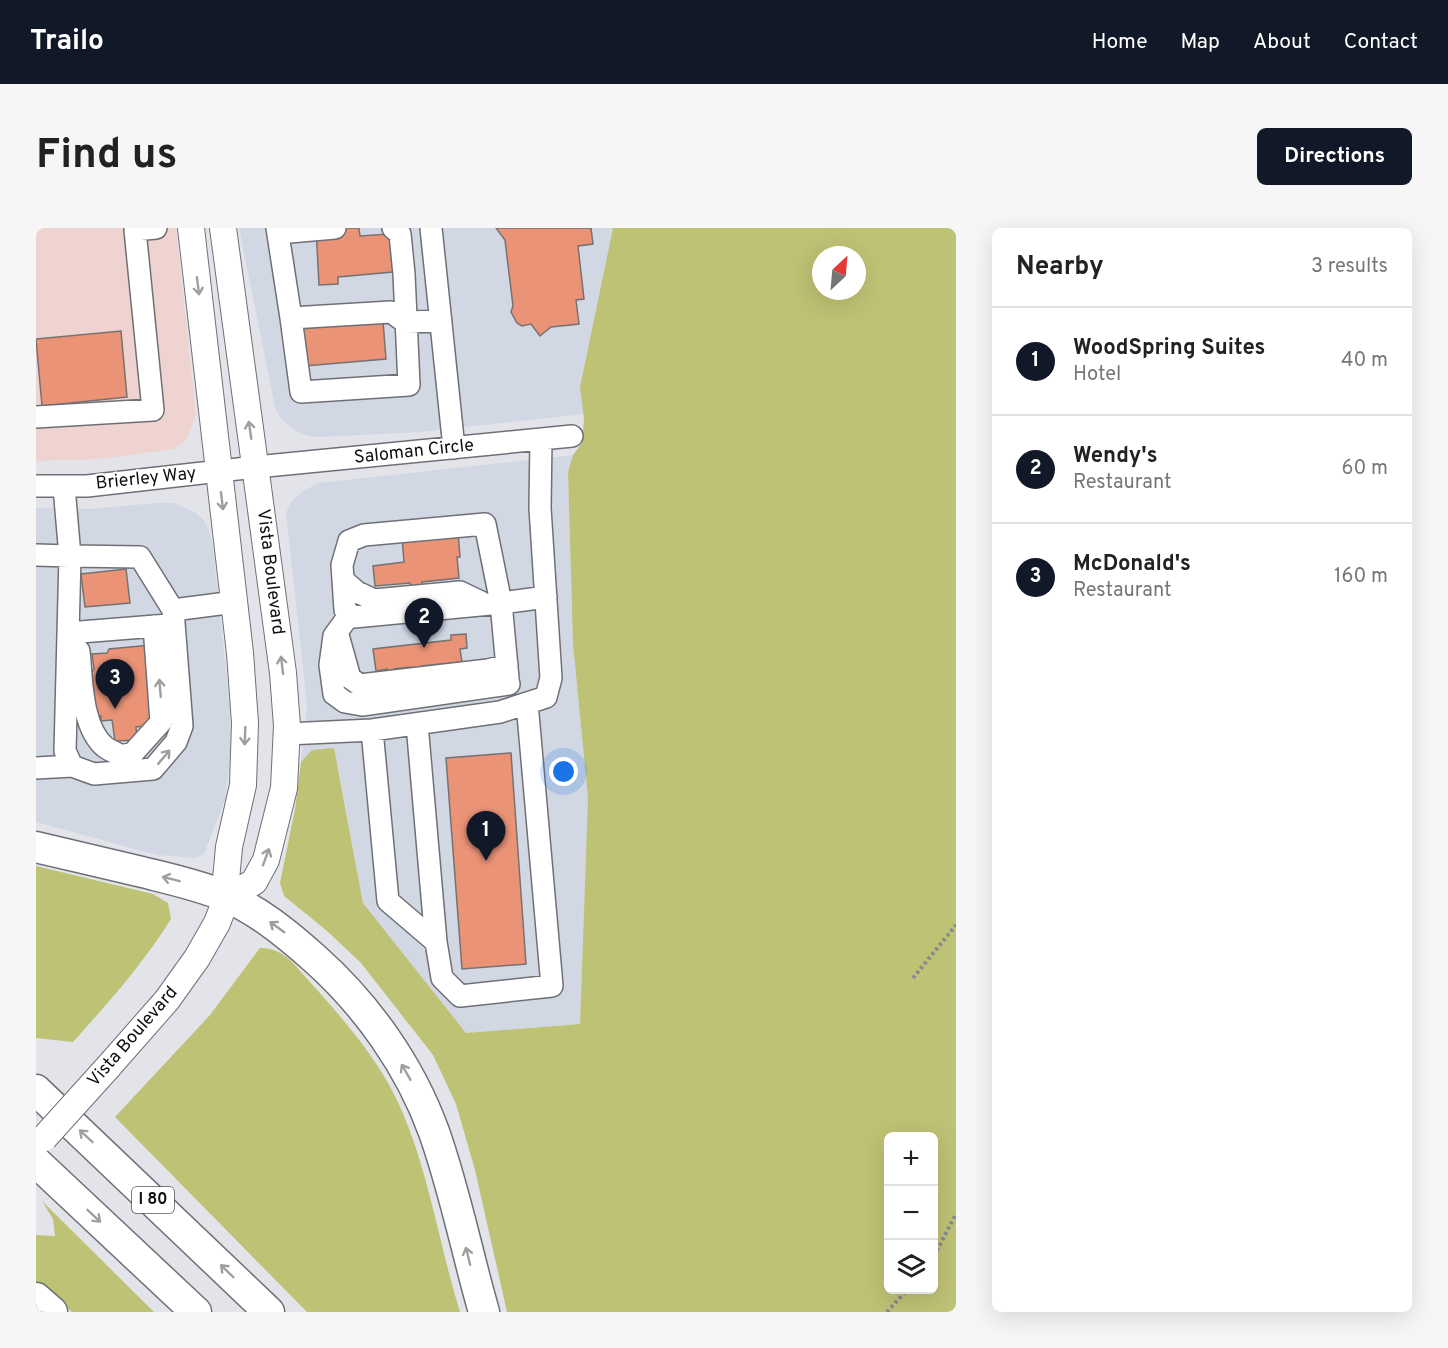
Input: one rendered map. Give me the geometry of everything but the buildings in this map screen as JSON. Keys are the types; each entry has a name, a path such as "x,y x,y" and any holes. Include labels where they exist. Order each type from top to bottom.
{"highway":[{"path":"36,847 199,886 227,897 264,917 290,936 351,995 375,1024 399,1061 416,1090 434,1132 484,1312"},
{"name":"I 80","path":"36,1090 269,1312"},
{"path":"39,1149 196,1312"},
{"path":"36,1298 52,1312"}],"main road":[{"name":"Vista Boulevard","path":"39,1149 166,1000 197,958 217,923 227,897 229,847 243,785 245,723 234,602 191,228"},
{"name":"Vista Boulevard","path":"223,228 283,674 287,734 284,788 266,860 254,882 227,897"}],"street":[{"path":"36,417 153,410 135,230 156,228"},
{"path":"335,228 278,230 301,392 409,385 400,234 393,228"},
{"path":"431,228 454,448"},
{"path":"291,318 391,312 405,322 441,321"},
{"name":"Saloman Circle","path":"256,467 572,436"},
{"path":"287,734 372,730 500,712 546,697 551,678 540,508 541,439"},
{"name":"Brierley Way","path":"36,486 64,487 256,467"},
{"path":"64,487 73,633 65,751 72,766"},
{"path":"417,723 436,942 442,978 460,996 552,986 519,706 508,675 494,604 485,524 364,535 349,541 342,565 345,610 354,617 494,604 546,597"},
{"path":"36,555 140,557 167,620 182,726 176,742 153,769 94,774 72,766 36,768"},
{"path":"343,580 357,592 374,600 460,592 494,604"},
{"path":"73,633 167,620 234,602"},
{"path":"350,614 334,636 330,665 334,694 345,702 362,705 508,675"},
{"path":"73,633 84,702 91,728 104,746 120,755 132,753 161,722 167,620"},
{"path":"372,730 388,901 436,942"}],"path":[{"path":"913,978 956,926"},
{"path":"938,1247 956,1214"},
{"path":"887,1312 903,1294"}],"shaded area":[{"path":"36,228 176,228 196,415 186,440 174,449 101,459 36,461"},
{"path":"239,228 613,228 580,387 584,414 420,432 319,437 294,430 280,418 275,407"},
{"path":"573,455 568,472 573,644 588,798 580,1024 466,1033 363,903 339,772 312,750 301,762 307,705 286,513 291,502 303,491 319,483"},
{"path":"174,503 195,512 203,519 209,530 213,547 229,701 231,748 225,800 204,854 196,858 157,855 36,822 36,508 89,509"}],"green space":[{"path":"613,228 956,228 956,1312 507,1312 475,1170 456,1104 433,1055 361,963 326,930 284,896 280,883 295,809 301,762 312,750 334,748 363,903 466,1033 580,1024 588,798 573,644 568,472 573,455 582,443 584,419 580,387"},
{"path":"36,866 153,894 168,903 171,919 160,936 125,983 73,1042 36,1038"},
{"path":"260,948 279,952 294,964 361,1042 394,1094 424,1173 460,1312 307,1312 115,1117 210,1015"},
{"path":"42,1201 154,1312 72,1312 36,1282 36,1235 55,1236 53,1219"}],"place":[{"name":"Wendy's","path":"424,648"},
{"name":"McDonald's","path":"115,709"},
{"name":"WoodSpring Suites","path":"486,861"}]}
